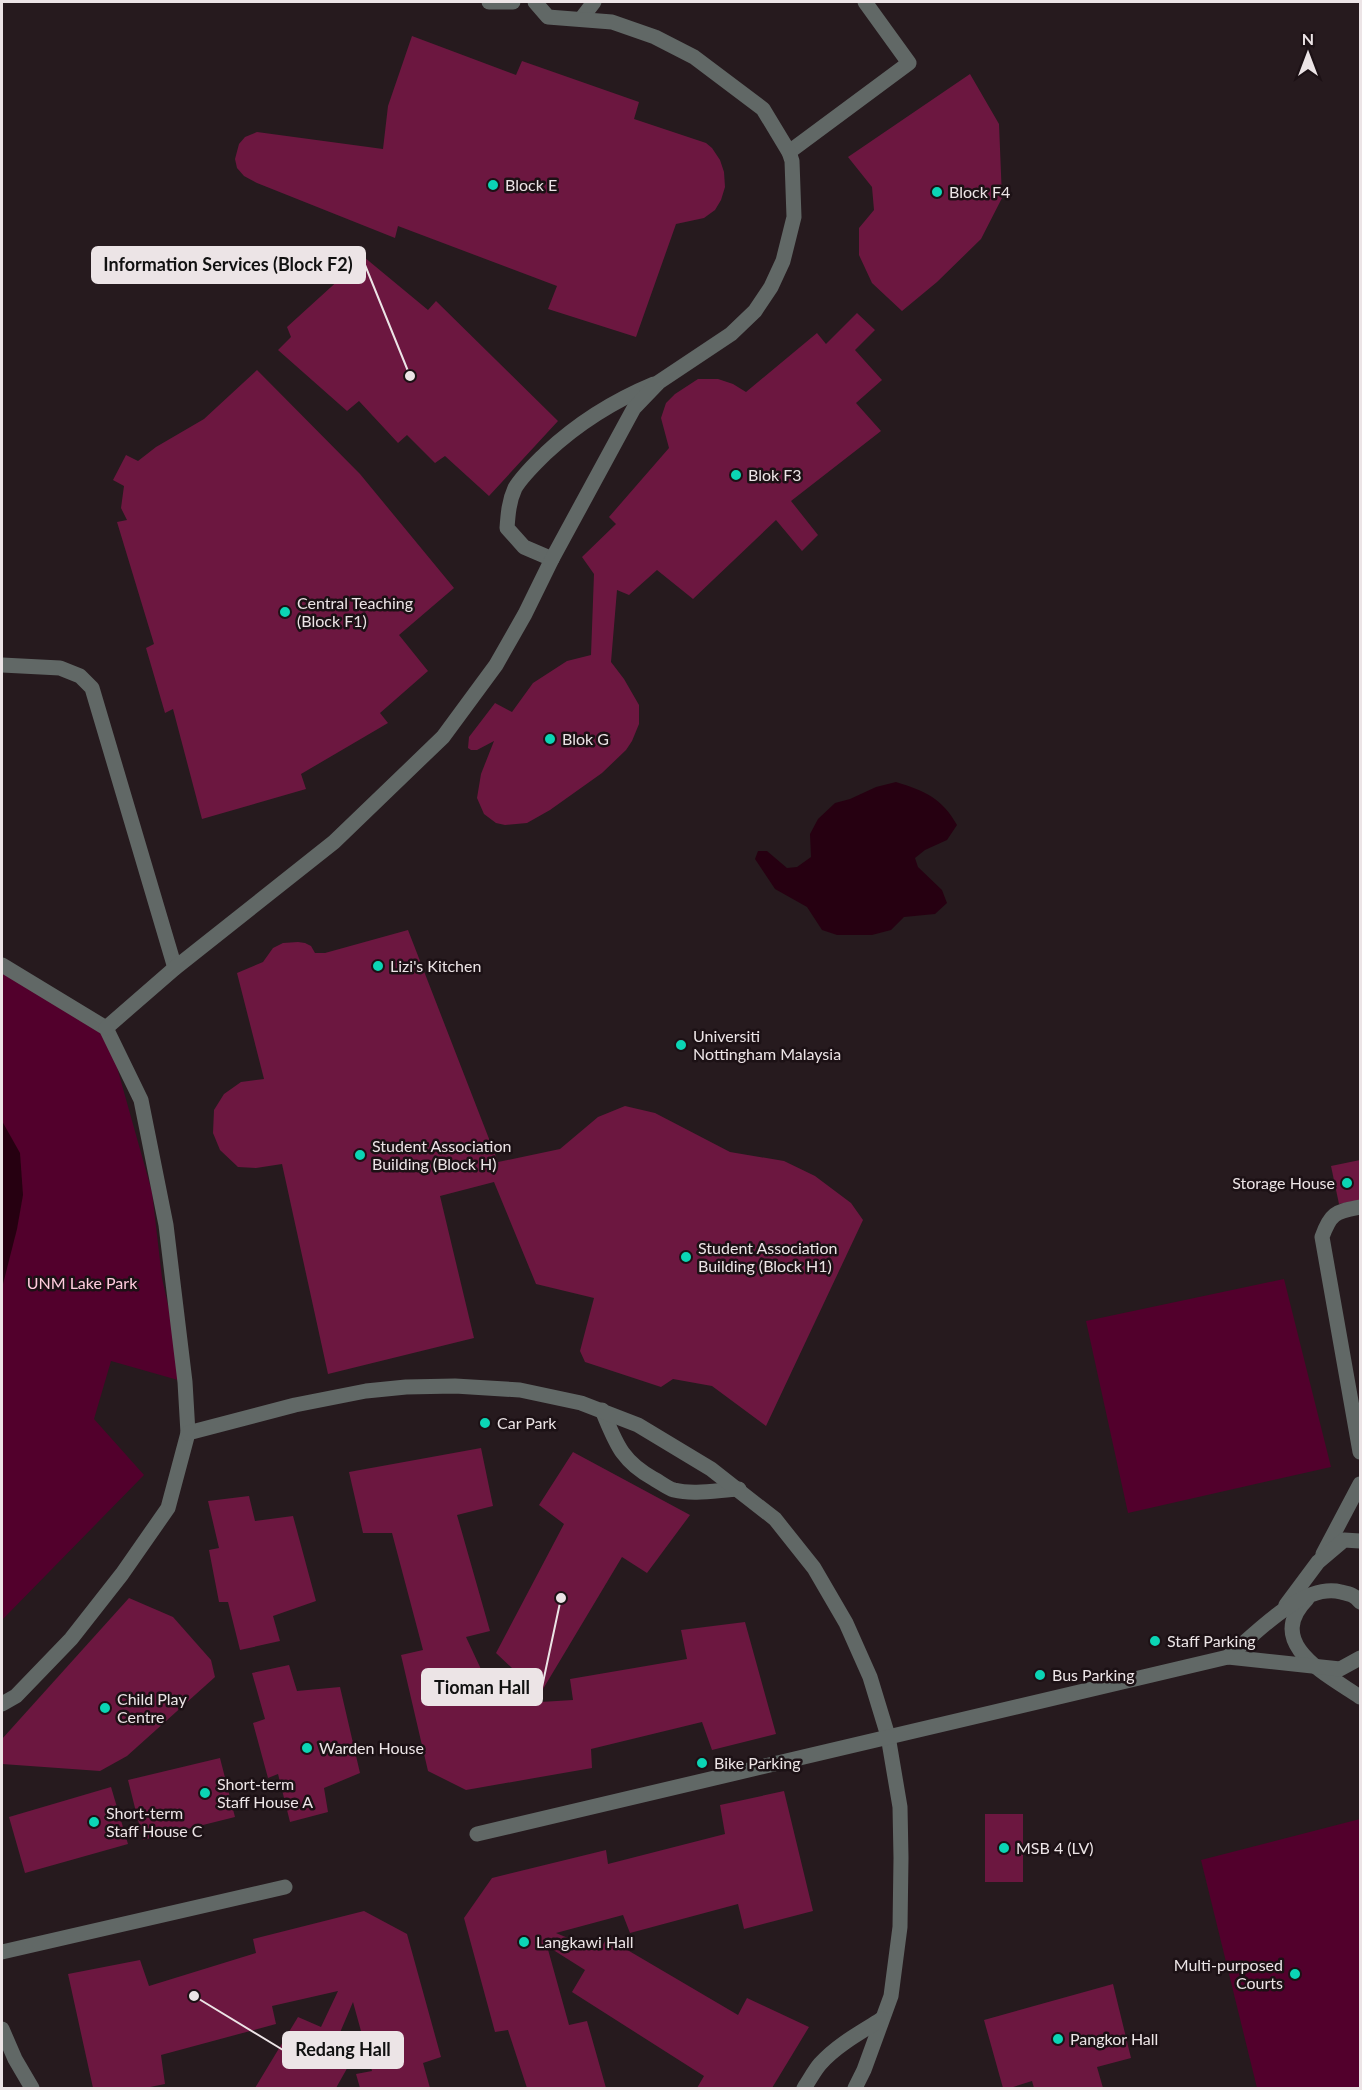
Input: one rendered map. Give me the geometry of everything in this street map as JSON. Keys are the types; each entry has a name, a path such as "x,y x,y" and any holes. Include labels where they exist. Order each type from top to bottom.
{"lane":[{"path":"489,2 513,2"},
{"path":"106,1028 175,968 334,842 443,737 496,665 634,408 660,382 731,334 755,311 771,287 783,261 794,217 794,178 789,152 763,109 694,57 655,37 612,22 548,17 535,2"},
{"path":"581,19 594,2"},
{"path":"789,152 909,63 865,2"},
{"path":"552,559 524,548 507,528 508,507 516,488 532,466 564,436 596,412 660,382"},
{"path":"2,665 60,668 80,676 92,688 175,968"},
{"path":"2,965 106,1028 141,1100 166,1225 185,1382 188,1433 168,1508 71,1640 16,1696 2,1704"},
{"path":"1360,1208 1336,1212 1328,1220 1322,1237 1360,1452"},
{"path":"188,1433 295,1404 366,1391 455,1386 520,1390 581,1403 638,1425 692,1456 775,1519 814,1568 846,1623 870,1677 888,1736 900,1807 900,1927 891,1996 864,2070 855,2088"},
{"path":"602,1410 625,1457 637,1470 673,1490 691,1492 739,1490"},
{"path":"1280,1612 1318,1562 1360,1484"},
{"path":"1318,1562 1344,1540 1360,1541"},
{"path":"1228,1657 1280,1612 1312,1593 1333,1590 1355,1596 1360,1602"},
{"path":"1312,1593 1300,1606 1291,1628 1294,1643 1299,1652 1317,1667 1360,1697"},
{"path":"477,1834 1228,1657 1340,1669 1360,1658"},
{"path":"2,1952 285,1887"},
{"path":"804,2088 820,2065 833,2053 854,2036 882,2019"},
{"path":"2,2029 15,2059 33,2088"}],"green space":[{"name":"UNM Lake Park","path":"2,965 106,1028 152,1192 162,1278 185,1382 111,1361 94,1419 144,1475 2,1620"},
{"path":"1284,1279 1331,1467 1128,1513 1086,1321"},
{"name":"Multi-purposed Courts","path":"1360,1819 1360,2088 1257,2088 1201,1860"}],"shaded area":[{"path":"896,782 932,797 945,808 957,825 947,840 925,850 915,858 918,867 942,890 947,903 935,914 904,917 891,930 872,935 837,935 822,930 807,907 775,889 755,859 758,851 767,851 787,868 797,867 811,857 810,834 818,819 835,803"},
{"path":"2,1121 20,1153 23,1195 2,1288"}],"building":[{"name":"Block E","path":"412,36 516,75 522,61 639,102 634,119 706,143 712,148 724,172 725,187 721,200 715,210 704,218 676,224 636,337 548,309 557,286 398,226 395,238 257,183 244,176 237,168 235,159 239,144 245,137 257,132 383,149 388,106"},
{"name":"Block F4","path":"970,74 999,124 1002,198 981,239 937,282 902,311 872,283 859,255 859,228 874,210 872,187 848,157"},
{"path":"364,257 428,310 436,301 558,421 489,496 445,456 435,463 407,435 398,443 359,401 347,411 278,350 291,337 287,327"},
{"name":"Blok F3","path":"857,313 875,330 855,350 882,380 856,403 881,431 791,501 818,535 802,551 776,520 693,599 657,570 629,595 617,590 611,662 639,705 639,724 632,741 602,773 550,810 527,823 505,825 496,823 484,814 477,798 481,774 494,741 477,750 471,750 468,748 469,737 495,703 512,712 533,683 567,661 591,655 594,574 582,557 616,524 609,517 669,448 661,418 666,403 698,379 718,379 746,392 817,333 826,344"},
{"name":"Central Teaching (Block F1)","path":"257,370 360,474 454,588 399,635 428,671 380,713 388,723 301,774 306,789 202,819 173,709 165,713 146,648 154,644 117,522 127,520 121,508 124,486 113,480 126,455 138,461 156,447 204,419"},
{"path":"408,930 498,1162 560,1149 598,1117 625,1106 655,1113 730,1152 784,1161 815,1176 851,1203 863,1220 766,1426 712,1386 673,1379 661,1387 585,1362 580,1351 594,1298 536,1284 494,1182 440,1196 474,1338 328,1374 282,1164 256,1168 238,1167 220,1150 213,1133 214,1110 224,1094 241,1082 264,1079 237,973 263,962 273,948 283,943 305,943 311,946 315,953 325,953"},
{"name":"Storage House","path":"1360,1160 1360,1200 1339,1204 1331,1166"},
{"path":"481,1448 493,1506 457,1515 490,1631 466,1637 493,1695 512,1668 496,1653 564,1524 539,1505 573,1452 690,1515 647,1573 622,1557 543,1689 524,1681 507,1704 573,1700 570,1679 687,1659 681,1630 745,1622 776,1734 712,1750 702,1722 591,1749 592,1768 466,1790 428,1771 401,1655 423,1650 392,1533 363,1533 349,1472"},
{"path":"249,1496 255,1521 293,1516 316,1601 273,1616 280,1641 240,1650 228,1602 219,1602 209,1550 219,1548 208,1501"},
{"name":"Child Play Centre","path":"129,1598 173,1617 211,1660 215,1677 127,1756 100,1771 2,1764 2,1739"},
{"name":"Warden House","path":"289,1665 297,1691 340,1687 360,1773 324,1788 328,1812 290,1822 278,1774 268,1778 253,1723 265,1719 252,1673"},
{"path":"220,1758 235,1817 143,1840 128,1780"},
{"path":"111,1787 128,1844 25,1873 9,1817"},
{"name":"Langkawi Hall","path":"784,1791 813,1911 744,1929 738,1904 630,1933 623,1915 556,1933 599,1951 607,1938 738,2015 747,1998 809,2027 772,2088 697,2088 704,2076 572,1992 585,1970 547,1946 569,2025 587,2021 606,2088 527,2088 508,2030 495,2032 464,1918 492,1878 606,1850 608,1864 725,1834 720,1805"},
{"name":"MSB 4 (LV)","path":"985,1814 1023,1814 1023,1882 985,1882"},
{"path":"364,1911 407,1934 441,2057 423,2063 430,2088 360,2088 356,2074 372,2071 353,2002 336,2042 354,2056 336,2088 255,2088 298,2017 321,2027 338,1991 272,2006 276,2024 161,2055 165,2084 145,2088 93,2088 68,1974 140,1960 149,1986 256,1953 253,1939"},
{"name":"Pangkor Hall","path":"1113,1984 1131,2058 1097,2067 1103,2088 1034,2088 1032,2081 1003,2088 984,2020"}],"place":[{"name":"Block E","path":"493,185"},
{"name":"Block F4","path":"937,192"},
{"name":"Information Services (Block F2)","path":"410,376"},
{"name":"Blok F3","path":"736,475"},
{"name":"Central Teaching (Block F1)","path":"285,612"},
{"name":"Blok G","path":"550,739"},
{"name":"Lizi's Kitchen","path":"378,966"},
{"name":"Universiti Nottingham Malaysia","path":"681,1045"},
{"name":"Student Association Building (Block H)","path":"360,1155"},
{"name":"Storage House","path":"1347,1183"},
{"name":"Student Association Building (Block H1)","path":"686,1257"},
{"name":"Car Park","path":"485,1423"},
{"name":"Tioman Hall","path":"561,1598"},
{"name":"Staff Parking","path":"1155,1641"},
{"name":"Bus Parking","path":"1040,1675"},
{"name":"Child Play Centre","path":"105,1708"},
{"name":"Warden House","path":"307,1748"},
{"name":"Bike Parking","path":"702,1763"},
{"name":"Short-term Staff House A","path":"205,1793"},
{"name":"Short-term Staff House C","path":"94,1822"},
{"name":"MSB 4 (LV)","path":"1004,1848"},
{"name":"Langkawi Hall","path":"524,1942"},
{"name":"Multi-purposed Courts","path":"1295,1974"},
{"name":"Redang Hall","path":"194,1996"},
{"name":"Pangkor Hall","path":"1058,2039"}]}
